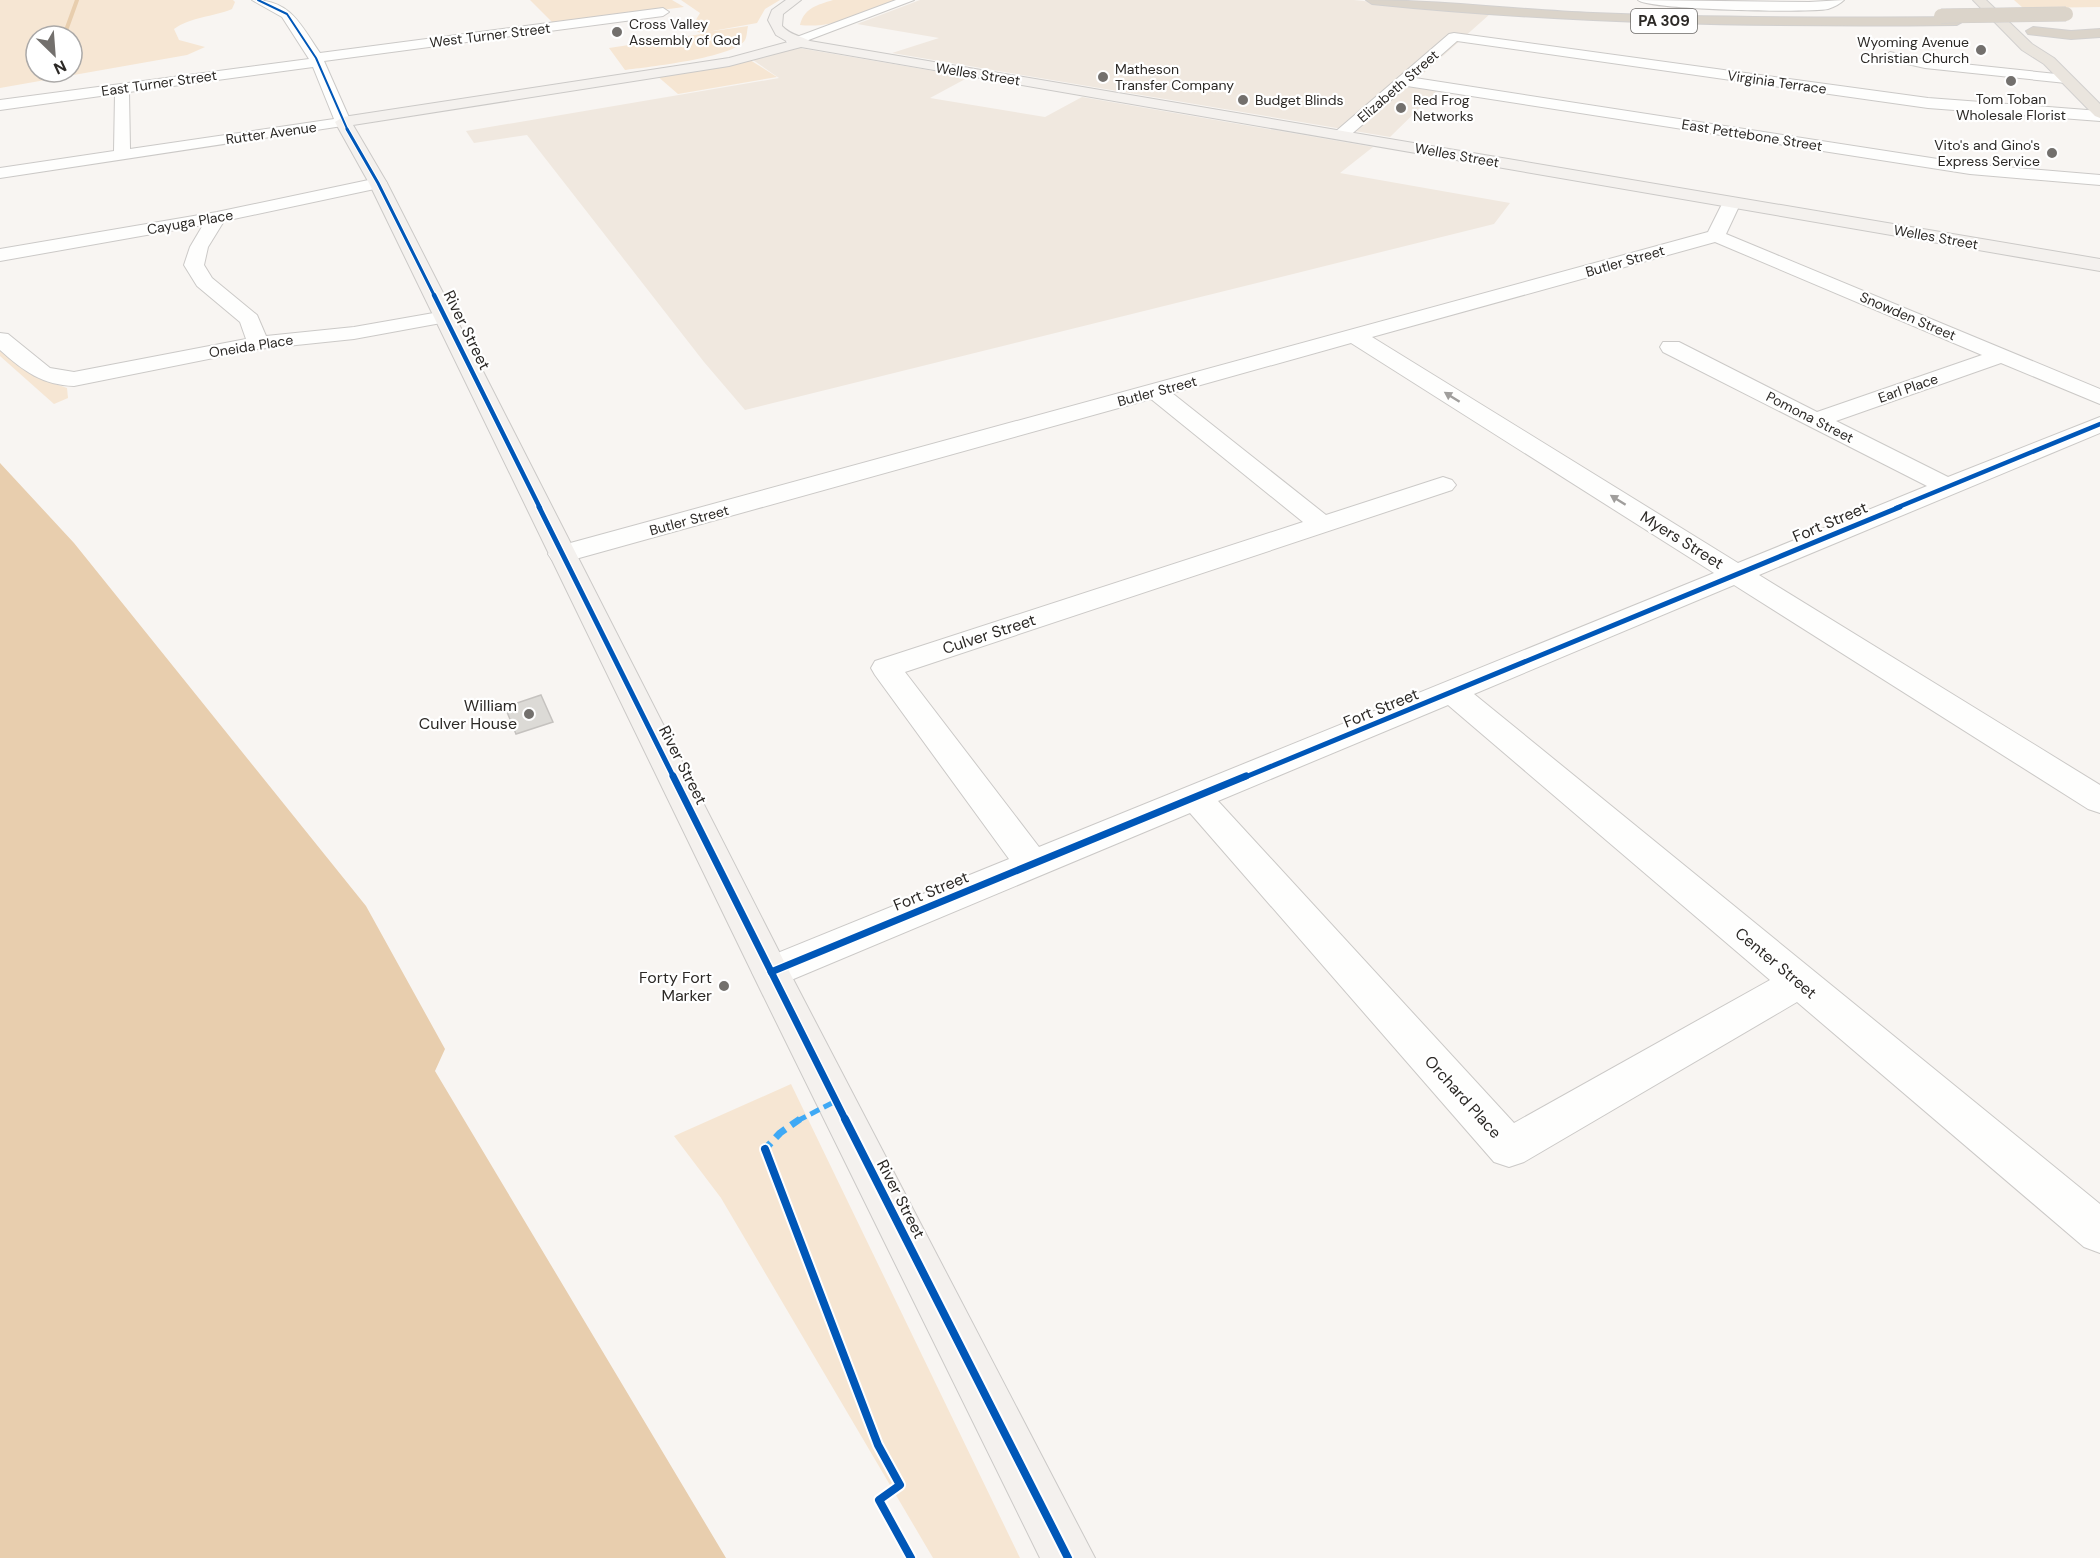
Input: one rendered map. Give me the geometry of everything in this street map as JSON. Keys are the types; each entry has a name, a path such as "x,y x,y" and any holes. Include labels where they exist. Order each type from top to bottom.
{"highway":[{"name":"PA 309","path":"1372,0 1536,15 1652,21 1957,21 2075,17 1690,17 1510,9 1413,0"},
{"path":"2033,31 2081,35"},
{"path":"2047,55 2057,39 2100,33"}],"main road":[{"path":"1979,0 2027,47 2047,55"},
{"path":"2001,0 2033,31 2047,55 2066,79 2100,114"},
{"path":"2005,26 2033,31"}],"street":[{"name":"River Street","path":"258,0 287,14 317,60 343,122 378,183 771,972 1068,1558"},
{"path":"697,64 735,54 759,44 772,34 774,20 782,6 795,0"},
{"name":"Rutter Avenue","path":"0,173 729,62 802,42 908,0"},
{"path":"1644,0 1681,4 1737,3 1809,6 1827,5 1838,0"},
{"path":"1758,0 1809,6"},
{"path":"802,42 787,32 783,20 790,11 810,1"},
{"name":"West Turner Street","path":"317,60 663,12"},
{"path":"774,20 780,33 802,42"},
{"name":"Elizabeth Street","path":"1341,135 1454,37"},
{"name":"Virginia Terrace","path":"1454,37 1913,101 2100,114"},
{"name":"Rutter Avenue","path":"649,73 802,42"},
{"name":"Welles Street","path":"802,42 2100,265"},
{"path":"1890,56 1935,65 2066,79"},
{"name":"East Turner Street","path":"0,105 317,60"},
{"name":"East Pettebone Street","path":"1404,81 1970,169 2100,180"},
{"path":"122,87 122,155"},
{"name":"Cayuga Place","path":"0,255 217,217 378,183"},
{"path":"1716,236 1732,202"},
{"path":"217,217 199,247 194,265 204,282 250,319 258,343"},
{"name":"Butler Street","path":"562,554 1716,236"},
{"name":"Snowden Street","path":"1716,236 2100,397"},
{"name":"Oneida Place","path":"0,339 46,376 57,380 93,377 258,343 354,333 445,317"},
{"name":"Myers Street","path":"1355,336 2100,801"},
{"name":"Pomona Street","path":"1671,347 1948,487"},
{"name":"Earl Place","path":"1816,420 2001,356"},
{"path":"1156,391 1323,525"},
{"name":"Fort Street","path":"771,972 1453,693 2100,424"},
{"name":"Culver Street","path":"1032,864 886,668 1443,485"},
{"name":"Center Street","path":"1453,693 2100,1232"},
{"name":"Orchard Place","path":"1195,797 1509,1148 1799,982"}],"shaded area":[{"path":"0,0 233,0 235,2 232,9 187,22 174,29 179,40 205,47 187,55 84,73 84,24 24,24 24,84 0,88"},
{"path":"530,0 672,0 684,7 554,24"},
{"path":"681,0 780,0 765,9 757,23 707,32 748,26 745,40 725,52 689,61 625,70 609,48 702,34 691,28 700,13"},
{"path":"833,0 900,0 839,22 813,26 800,25 808,11"},
{"path":"920,0 1354,0 1490,14 1408,87 1437,91 1390,137 892,53 939,38 857,24"},
{"path":"2014,0 2100,0 2100,7 2023,8"},
{"path":"799,48 969,77 930,98 1045,117 1082,97 1373,147 1340,173 1510,203 1494,224 745,410 704,362 527,135 474,143 466,131 779,78 753,60"},
{"path":"750,60 777,77 678,94 656,75"},
{"path":"0,340 41,379 67,388 68,398 54,404 0,356"},
{"path":"0,463 74,543 366,906 445,1049 435,1071 726,1558 0,1558"},
{"path":"791,1084 1020,1558 933,1558 721,1198 674,1136"}],"building":[{"name":"William Culver House","path":"541,695 553,722 516,734 505,707"}],"waterway":[{"path":"68,24 77,0"}],"marked path":[{"path":"767,1153 765,1149 780,1133 836,1101"}],"cycle path":[{"path":"258,0 287,14 316,58 343,122 378,183 778,987 1068,1558"},
{"path":"771,972 2100,424"},
{"path":"765,1149 878,1445 900,1485 879,1500 911,1558"}],"place":[{"name":"Cross Valley Assembly of God","path":"617,32"},
{"name":"Wyoming Avenue Christian Church","path":"1981,50"},
{"name":"Matheson Transfer Company","path":"1103,77"},
{"name":"Tom Toban Wholesale Florist","path":"2011,81"},
{"name":"Budget Blinds","path":"1243,100"},
{"name":"Red Frog Networks","path":"1401,108"},
{"name":"Vito's and Gino's Express Service","path":"2052,153"},
{"name":"William Culver House","path":"529,714"},
{"name":"Forty Fort Marker","path":"724,986"}]}
